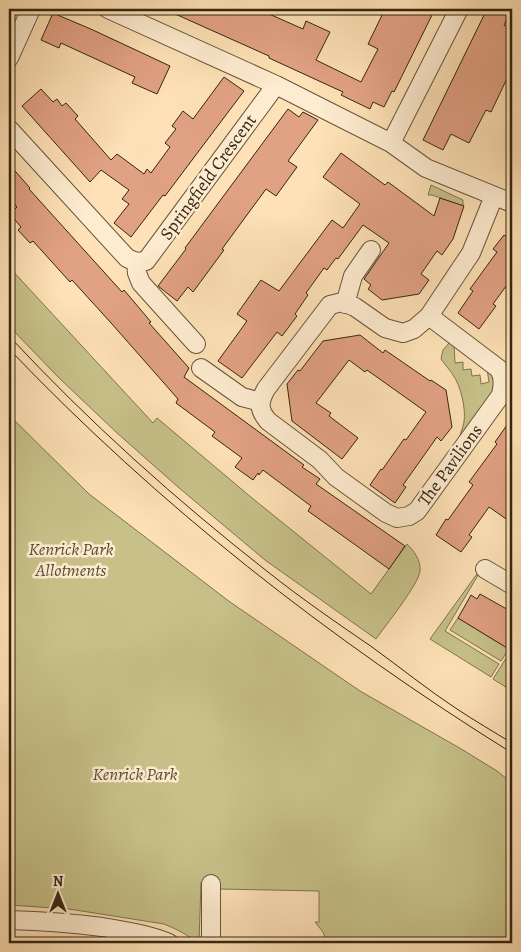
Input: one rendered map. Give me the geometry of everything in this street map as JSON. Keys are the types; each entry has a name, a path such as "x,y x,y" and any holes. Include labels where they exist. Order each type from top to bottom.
{"street":[{"path":"9,58 31,9"},
{"path":"108,9 276,84 392,142 426,168 512,203"},
{"path":"392,142 459,9"},
{"name":"Springfield Crescent","path":"136,262 146,261 276,84"},
{"path":"9,129 127,258 136,262 137,274 141,283 196,344"},
{"path":"201,368 242,397 261,402 266,389 330,305 342,302 355,307 385,328 403,333 414,329 429,316 471,253 494,196"},
{"path":"345,304 353,276 371,250"},
{"name":"The Pavilions","path":"261,402 261,413 268,421 320,460 336,476 386,513 397,518 409,516 418,510 501,395 503,386 503,378 499,368 429,316"},
{"path":"485,568 512,586"},
{"path":"211,884 211,943"},
{"path":"9,920 48,922 134,932 169,943"}],"green space":[{"path":"431,185 463,200 463,206 428,195"},
{"path":"9,267 153,423 157,418 371,594 407,544 418,559 420,571 408,595 376,639 265,560 178,487 58,377 9,326"},
{"path":"450,342 454,344 455,363 463,362 463,370 471,369 472,376 480,375 481,384 489,382 487,369 492,375 495,390 459,442 464,417 462,398 456,380 441,359 443,350"},
{"name":"Kenrick Park","path":"9,415 89,494 230,602 360,691 463,750 497,771 512,783 512,943 327,943 323,932 315,922 319,922 319,891 220,889 211,884 201,882 199,943 164,924 69,909 9,905"},
{"path":"487,560 445,631 499,664 491,677 430,639"},
{"path":"458,618 509,649 501,661 450,630"},
{"path":"512,649 512,691 493,679"}],"building":[{"path":"164,9 233,9 244,14 247,9 258,9 303,29 306,21 330,32 316,60 361,82 378,49 368,44 385,9 395,9 408,15 411,9 435,9 394,92 392,91 384,107 373,102 370,109 341,95 343,92 269,58 269,56"},
{"path":"487,9 512,9 504,25 512,29 512,68 491,112 486,110 469,143 451,134 443,150 423,140"},
{"path":"53,13 170,66 157,94 132,83 135,77 61,43 59,48 41,40"},
{"path":"224,77 244,91 165,196 163,195 131,237 114,223 129,204 122,199 129,190 101,170 90,182 22,106 41,89 53,102 57,99 62,106 66,103 78,116 75,119 111,160 117,154 144,174 147,169 151,173 170,147 165,143 176,129 172,126 183,111 193,119"},
{"path":"288,109 299,117 303,112 318,120 288,161 297,167 276,196 266,189 193,292 188,287 177,301 158,286"},
{"path":"341,153 385,185 388,182 434,216 440,198 464,206 453,239 442,255 437,251 421,274 429,280 419,294 382,300 368,289 371,285 364,279 389,243 363,225 338,259 336,258 327,270 324,268 306,293 308,295 295,314 297,316 282,336 277,332 242,378 218,361 247,321 237,314 261,280 279,291 332,220 343,228 360,204 323,177"},
{"path":"9,164 29,189 122,292 124,290 151,322 149,323 189,368 184,377 304,465 302,467 320,479 316,484 405,546 389,569 308,511 311,506 263,470 253,480 235,467 242,458 212,436 215,432 176,403 178,399 72,280 70,282 33,241 30,243 18,230 21,227 10,214 17,207 9,198"},
{"path":"512,232 512,278 493,304 496,306 479,329 458,313 473,291 470,289 497,252 493,249 504,235 508,238"},
{"path":"360,335 383,353 385,350 446,390 452,427 441,441 437,437 403,485 406,487 395,503 370,485 426,412 367,370 365,372 349,360 316,403 331,413 329,416 358,438 342,459 292,421 287,384 298,370 300,371 323,341"},
{"path":"512,418 512,523 489,507 469,535 472,537 461,552 436,535 473,485 469,482 497,444 495,442"},
{"path":"480,594 512,612 512,651 458,618 471,595 477,599"}],"tram line":[{"path":"9,336 70,399 134,459 234,545 294,592 436,694 512,743"},
{"path":"9,349 125,462 248,567 377,664 512,753"}],"park label":[{"name":"Kenrick Park Allotments","path":"71,559"}]}
